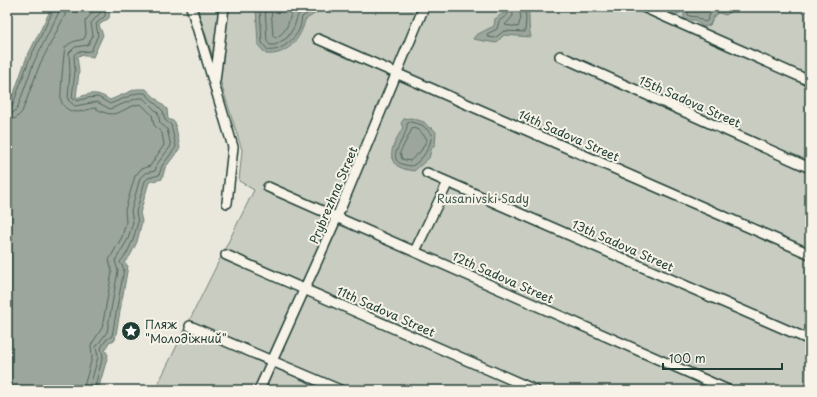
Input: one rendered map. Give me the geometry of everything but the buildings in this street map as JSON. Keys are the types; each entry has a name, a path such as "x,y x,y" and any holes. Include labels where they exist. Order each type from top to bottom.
{"street":[{"path":"191,7 234,147 227,203"},
{"path":"215,85 224,7"},
{"name":"Prybrezhna Street","path":"259,390 337,217 395,72 424,7"},
{"path":"643,7 810,82"},
{"name":"14th Sadova Street","path":"318,40 395,72 810,254"},
{"name":"15th Sadova Street","path":"560,56 810,168"},
{"name":"13th Sadova Street","path":"427,173 810,340"},
{"path":"415,251 448,182"},
{"name":"12th Sadova Street","path":"268,187 728,390"},
{"name":"11th Sadova Street","path":"226,255 535,390"},
{"path":"190,326 273,360 340,390"}],"green space":[{"name":"Rusanivski Sady","path":"197,7 810,7 810,390 155,390 254,190 239,181 242,150"}],"water":[{"path":"52,7 104,7 110,9 109,18 99,25 103,35 93,57 85,55 77,56 79,71 76,98 97,94 110,100 136,89 146,89 167,109 168,119 175,122 180,148 165,168 162,179 149,182 140,213 142,221 137,242 130,256 124,263 128,266 115,340 109,342 105,350 108,355 98,390 7,390 7,113 26,59"},
{"path":"256,7 325,7 305,20 300,34 287,49 274,54 266,54 258,45"},
{"path":"502,7 528,7 531,37 504,35 496,43 473,39 476,35 494,26 495,19 505,12 500,10"},
{"path":"656,7 720,7 731,11 726,15 719,13 713,17 710,25 703,27 695,20 684,20 684,11 672,16"},
{"path":"411,118 424,122 429,128 432,128 436,132 435,145 432,147 429,158 414,171 404,169 397,165 393,161 392,156 392,149 403,128 401,123 404,119"}],"place":[{"name":"Пляж \"Молодіжний\"","path":"131,331"}]}
